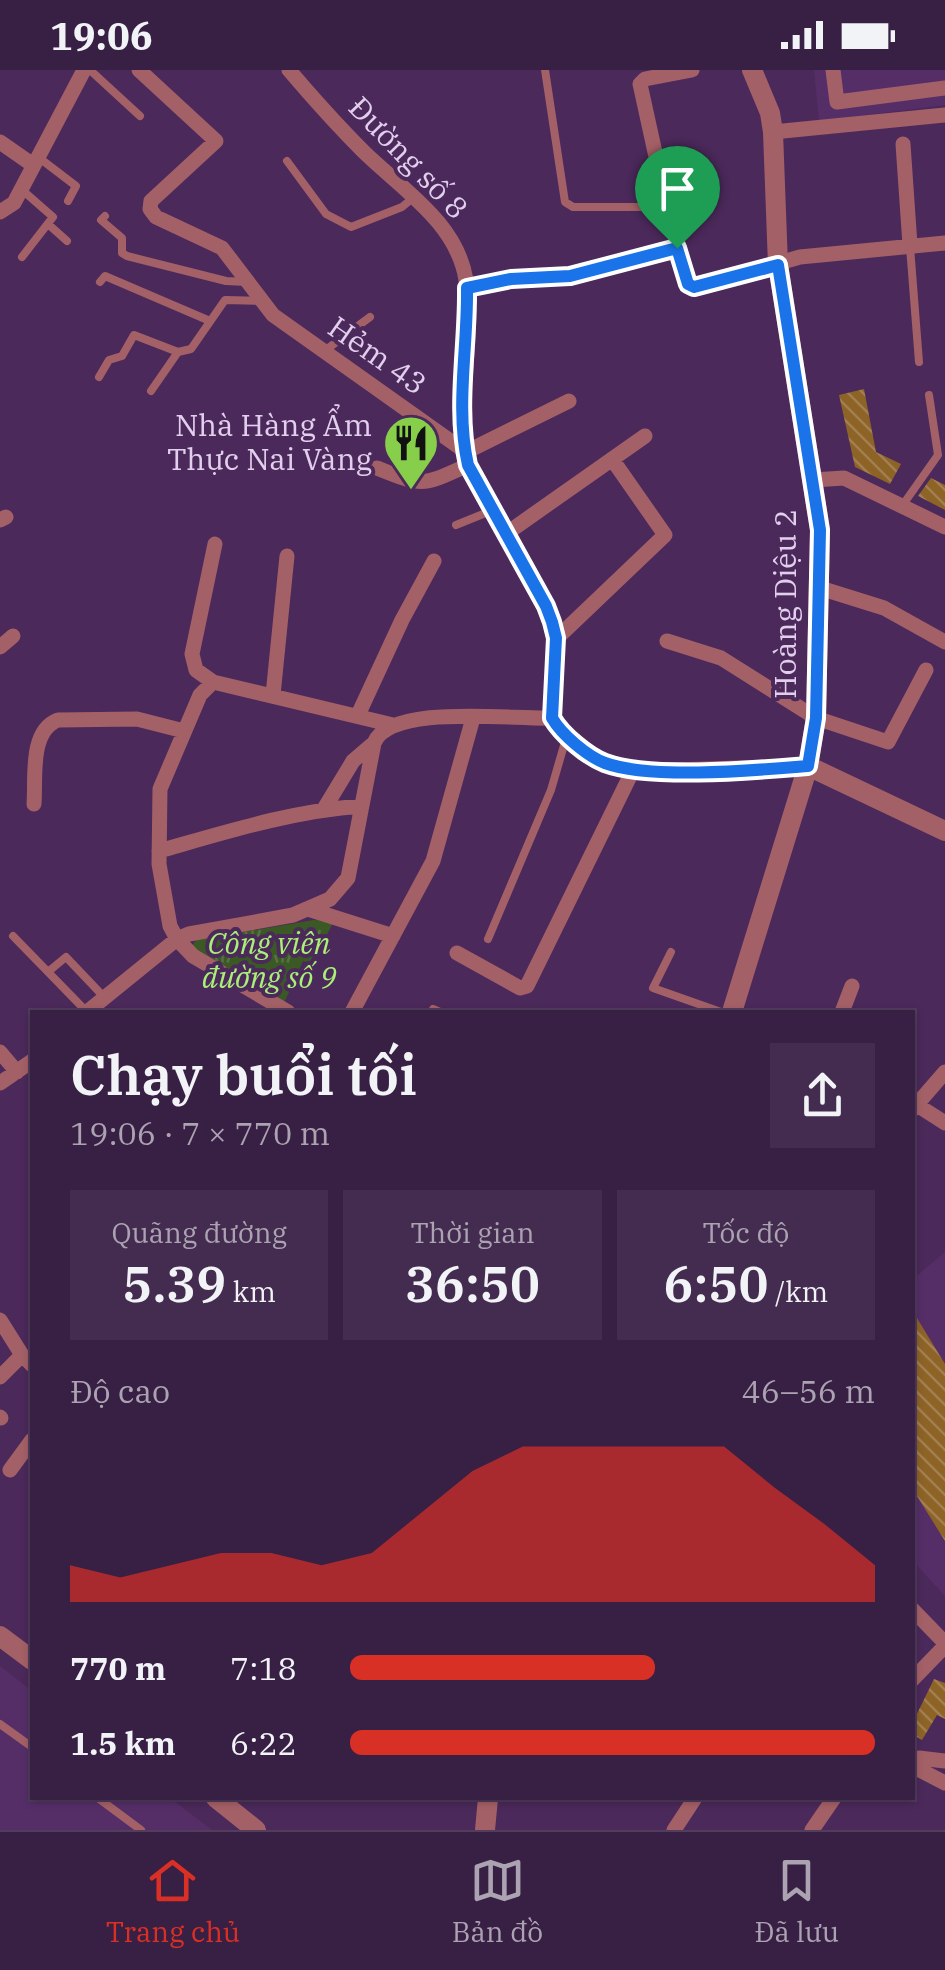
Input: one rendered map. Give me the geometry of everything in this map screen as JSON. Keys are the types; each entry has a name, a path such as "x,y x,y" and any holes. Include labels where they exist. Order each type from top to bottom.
{"street":[{"path":"0,212 12,205 87,70"},
{"name":"Hẻm 43","path":"138,70 222,146 151,201 150,210 156,217 222,248 273,315 467,458"},
{"name":"Đường số 8","path":"289,70 364,152 414,197 452,241 461,260 467,288 462,410 467,458 546,606 556,638 552,718"},
{"path":"692,70 645,79 640,84 688,284 694,287 800,257 945,243"},
{"name":"Hoàng Diệu 2","path":"733,1010 808,766 816,718 820,588 820,530 814,480 778,265 773,132 770,112 752,70"},
{"path":"833,70 837,102 945,88"},
{"path":"773,132 945,115"},
{"path":"0,142 35,161"},
{"path":"903,144 910,246"},
{"path":"377,468 417,484 427,483 569,400"},
{"path":"507,533 645,436"},
{"path":"556,638 665,536 612,458"},
{"path":"814,480 844,478 945,527"},
{"path":"215,544 192,654 196,670 213,682 393,725"},
{"path":"274,695 287,556"},
{"path":"358,715 434,561"},
{"path":"820,588 884,608 945,642"},
{"path":"667,641 721,658 816,718 888,742 926,670"},
{"path":"213,682 200,696 160,788 159,851 170,926 193,956 285,1010"},
{"path":"353,1010 433,862 474,718"},
{"path":"90,1010 177,939 308,909 330,898 348,878 377,735 403,720 552,718 601,762 634,770 808,766 945,830"},
{"path":"34,804 40,736 49,723 137,719 184,731"},
{"path":"324,808 353,760 374,744"},
{"path":"456,952 520,988 528,986 634,770"},
{"path":"159,851 324,808 362,806"},
{"path":"308,909 393,936"},
{"path":"843,1010 852,986"},
{"path":"0,1052 27,1067 0,1084"},
{"path":"945,1072 915,1108 945,1124"},
{"path":"0,1320 28,1360 0,1377"},
{"path":"10,1470 30,1443"},
{"path":"915,1612 945,1644 915,1677"},
{"path":"0,1636 30,1658"},
{"path":"915,1762 919,1758 945,1761"},
{"path":"915,1767 945,1784"},
{"path":"218,1800 256,1830"},
{"path":"485,1830 488,1800"},
{"path":"674,1830 694,1800"},
{"path":"812,1830 833,1800"}],"lane":[{"path":"87,70 140,116"},
{"path":"545,70 564,202 572,207 667,207"},
{"path":"35,161 76,186 68,201"},
{"path":"287,161 326,214 351,227 402,207 414,197"},
{"path":"22,188 53,218 67,240"},
{"path":"105,216 102,220 122,238 120,246 127,256 226,281 247,282"},
{"path":"22,257 53,218"},
{"path":"910,246 919,362"},
{"path":"467,288 511,279 570,276 677,248"},
{"path":"100,282 105,276 210,321"},
{"path":"99,376 109,360 122,356 134,335 178,352 189,351 226,299 261,301"},
{"path":"322,352 370,316"},
{"path":"151,391 178,352"},
{"path":"902,506 938,455 929,395"},
{"path":"456,525 494,510"},
{"path":"488,939 550,790 567,735"},
{"path":"13,936 85,1010"},
{"path":"671,952 653,988 715,1010"},
{"path":"48,972 66,957 106,998"},
{"path":"0,1737 4,1726 30,1746"},
{"path":"101,1800 141,1830"}],"shaded area":[{"path":"814,70 945,70 945,105 819,121"},
{"path":"945,1252 945,1596 915,1563 915,1277"},
{"path":"0,1666 30,1689 30,1800 173,1800 212,1830 0,1830"}],"green space":[{"name":"Công viên đường số 9","path":"314,920 334,921 312,964 303,961 283,1005 196,955 192,946 196,940"}],"building":[{"path":"864,389 876,452 901,464 890,484 855,467 839,395"},
{"path":"931,478 945,485 945,510 918,496"},
{"path":"915,1315 945,1364 945,1541 915,1493"},
{"path":"934,1679 945,1683 945,1719 937,1715 922,1740 915,1736 915,1718"}],"place":[{"name":"Nhà Hàng Ẩm Thực Nai Vàng","path":"411,492"}],"route":[{"path":"677,248 688,284 694,287 778,265 820,530 816,718 808,766 640,771 601,762 586,752 552,718 556,638 546,606 468,465 462,410 467,288 511,279 570,276 677,248"}]}
